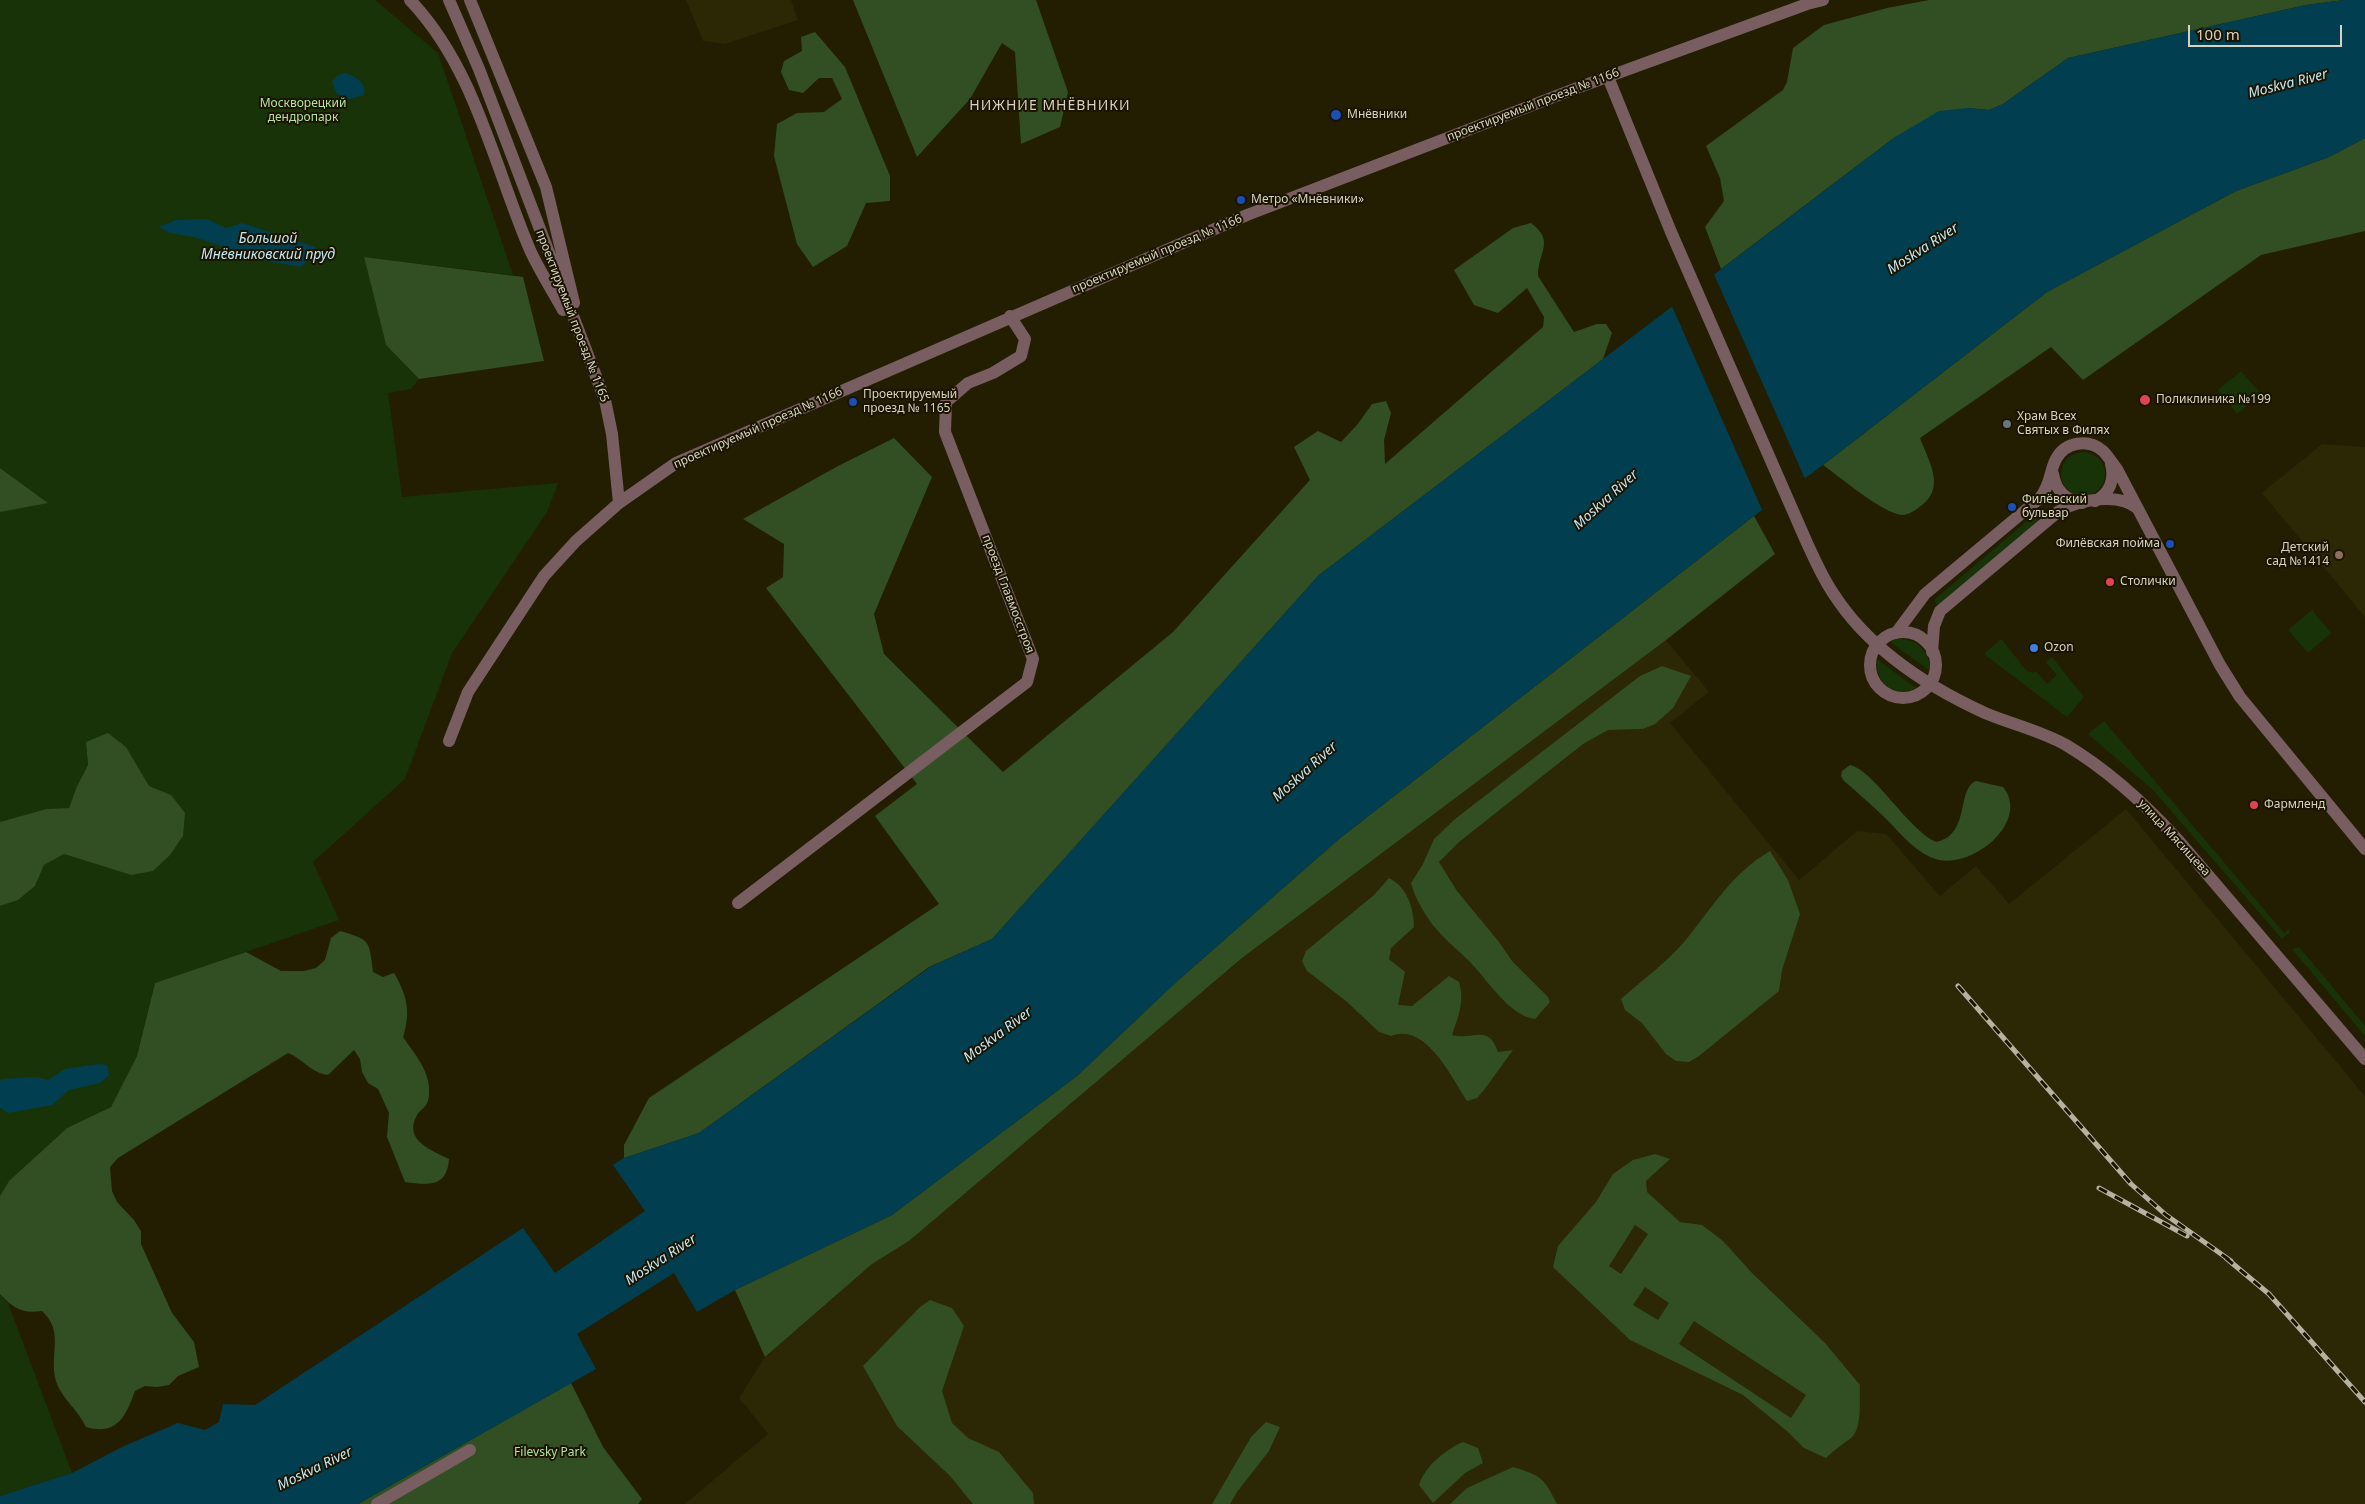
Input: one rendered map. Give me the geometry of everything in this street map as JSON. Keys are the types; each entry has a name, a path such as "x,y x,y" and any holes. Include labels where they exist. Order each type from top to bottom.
{"street":[{"path":"410,0 449,51 476,108 530,251 584,347"},
{"name":"проектируемый проезд № 1165","path":"449,0 478,69 605,400 612,434 619,503"},
{"path":"470,0 546,187 584,347"},
{"name":"проектируемый проезд № 1166","path":"619,503 676,463 1010,316 1271,206 1608,77 1761,20 1823,0"},
{"name":"улица Мясищева","path":"1608,77 1671,232 1807,543 1832,593 1877,645 1930,684 1988,714 2065,745 2112,778 2147,806 2184,846 2365,1060"},
{"name":"проезд Главмосстроя","path":"738,903 1027,682 1033,659 945,432 946,402 968,383 993,373 1021,356 1025,338 1010,316"},
{"path":"1896,633 1926,594 2040,498 2047,490 2059,455 2077,444 2097,447 2109,458 2139,510 2220,665 2240,697 2365,849"},
{"path":"1932,652 1918,636 1904,632 1896,633 1877,645 1873,652 1870,666 1872,676 1884,692 1902,698 1913,697 1930,684 1936,665 1932,652 1934,626 1940,611 2058,511 2099,499 2110,488 2113,473 2109,458"},
{"path":"2053,474 2059,491 2065,498 2087,503 2119,499 2128,502 2139,510"},
{"path":"449,741 468,692 544,576 576,541 619,503"},
{"path":"376,1504 470,1450"}],"shaded area":[{"path":"686,0 791,0 798,20 725,44 703,41"},
{"name":"Детский сад №1414","path":"2322,444 2365,447 2365,617 2262,493"},
{"path":"1666,640 1709,692 1670,723 1799,880 1857,831 1886,834 1940,896 1976,866 2009,904 2126,809 2365,1096 2365,1504 685,1504 768,1434 739,1398 765,1357 872,1264 909,1241 1242,958"}],"green space":[{"name":"Москворецкий дендропарк","path":"0,0 375,0 438,53 513,275 364,257 386,345 419,379 411,389 388,393 402,497 558,483 547,512 452,653 405,779 313,862 339,920 155,983 137,1056 111,1107 67,1128 9,1181 0,1196 0,906 18,900 35,886 44,865 64,854 131,875 171,795 149,786 126,748 86,742 88,765 77,786 69,808 46,809 0,822 0,512 47,502 0,468"},
{"path":"853,0 1036,0 1068,92 1060,127 1021,144 1015,52 1002,43 970,99 917,157"},
{"path":"1929,0 2344,0 2306,5 2068,58 2003,104 1989,110 1968,108 1895,137 1721,269 1705,227 1724,201 1720,178 1706,146 1783,90 1787,82 1793,48 1824,25 1887,8"},
{"path":"815,32 845,67 890,176 890,201 866,203 847,246 813,267 797,244 774,156 777,124 797,113 824,112 842,99 832,78 819,78 803,93 789,90 781,72 784,61 802,51 801,37"},
{"path":"2365,138 2365,231 2261,255 2083,380 2051,347 1920,438 1933,473 1934,482 1929,498 1913,512 1902,515 1884,508 1861,494 1823,465 2047,292 2236,191 2329,157"},
{"path":"1531,223 1538,230 1544,242 1538,276 1574,332 1597,324 1606,324 1612,333 1603,359 1319,575 992,939 929,967 699,1133 624,1158 624,1145 649,1098 939,904 875,816 917,784 766,588 783,577 784,544 743,519 838,466 894,438 932,477 874,614 884,654 1003,772 1173,632 1310,480 1294,447 1318,431 1341,442 1357,425 1372,404 1386,401 1391,413 1384,440 1385,464 1543,327 1544,317 1527,288 1498,313 1474,305 1454,270 1513,228"},
{"path":"364,257 523,277 544,361 419,379 386,345"},
{"path":"2241,371 2261,394 2237,414 2218,390"},
{"path":"2079,452 2087,452 2099,458 2105,474 2099,490 2087,496 2079,496 2067,490 2061,478 2061,470 2067,458"},
{"path":"0,468 48,503 0,512"},
{"path":"2034,515 2038,521 1938,606 1934,600"},
{"path":"1754,516 1775,554 1666,640 1242,958 909,1241 872,1264 765,1357 735,1290 892,1215 1077,1076 1174,984 1339,839"},
{"path":"2312,610 2331,633 2308,653 2288,630"},
{"path":"1897,639 1916,643 1921,647 1928,657 1929,670 1890,642"},
{"path":"2001,639 2027,671 2033,673 2036,671 2047,684 2057,675 2046,662 2052,657 2084,697 2067,717 1984,654"},
{"path":"1877,659 1916,688 1901,691 1894,690 1888,686 1879,675"},
{"path":"1662,666 1691,676 1673,708 1655,724 1643,729 1608,730 1583,744 1459,842 1439,862 1457,891 1499,942 1512,961 1548,997 1550,1002 1535,1019 1525,1016 1507,1004 1470,962 1436,929 1420,904 1411,883 1423,864 1434,839 1455,819 1640,676"},
{"path":"2104,721 2284,933 2290,929 2289,933 2282,939 2153,790 2088,734"},
{"path":"108,733 126,747 149,786 171,795 185,813 183,836 170,855 153,871 131,875 64,854 44,865 35,886 18,900 0,906 0,822 46,809 69,808 77,786 88,765 86,742"},
{"path":"1850,765 1870,777 1914,826 1936,842 1947,838 1954,831 1959,822 1966,793 1976,781 2003,787 2010,801 2009,815 2003,829 1992,842 1977,852 1962,859 1945,861 1930,857 1910,843 1844,781 1841,776 1842,771"},
{"path":"1770,851 1788,880 1800,914 1782,970 1779,991 1699,1056 1689,1062 1676,1061 1666,1054 1642,1023 1625,1010 1621,999 1677,950 1723,892 1744,870"},
{"path":"1389,878 1405,892 1414,920 1414,927 1391,948 1389,959 1405,972 1398,1005 1412,1006 1449,976 1459,982 1461,989 1460,1009 1452,1035 1485,1035 1494,1043 1498,1052 1513,1050 1477,1098 1467,1101 1445,1066 1426,1044 1415,1037 1404,1034 1391,1036 1379,1032 1346,1001 1307,971 1302,961 1306,951 1374,895"},
{"path":"340,931 363,939 371,953 373,972 383,977 394,973 402,989 407,1012 403,1037 422,1064 429,1087 426,1106 416,1117 413,1125 414,1133 417,1139 428,1149 449,1159 445,1175 440,1180 429,1184 405,1182 387,1137 389,1113 378,1089 368,1083 362,1072 360,1059 354,1050 328,1075 317,1072 288,1053 118,1158 110,1167 112,1191 117,1202 134,1220 141,1231 141,1244 172,1313 194,1342 199,1367 178,1376 169,1385 145,1386 135,1391 124,1416 113,1426 105,1429 86,1427 57,1384 54,1368 55,1342 53,1326 49,1319 42,1311 29,1312 18,1309 0,1294 0,1196 9,1181 67,1128 111,1107 137,1056 155,983 246,952 281,971 304,971 316,968 325,960 331,938"},
{"path":"2299,947 2365,1026 2365,1036 2292,949"},
{"path":"1655,1154 1670,1159 1646,1181 1647,1192 1680,1222 1702,1225 1723,1241 1752,1273 1825,1343 1860,1385 1859,1421 1855,1433 1826,1458 1804,1448 1788,1432 1743,1395 1630,1340 1553,1267 1558,1246 1596,1202 1613,1174 1633,1160","holes":["1635,1225 1648,1234 1621,1274 1609,1266","1645,1287 1669,1303 1658,1320 1633,1305","1694,1321 1806,1395 1791,1418 1679,1344"]},
{"path":"0,1294 8,1303 72,1473 0,1496"},
{"path":"930,1300 952,1308 964,1326 942,1391 952,1423 968,1438 999,1452 1033,1493 1034,1504 973,1504 950,1476 897,1426 863,1366 920,1307"},
{"name":"Filevsky Park","path":"571,1383 603,1447 642,1499 638,1504 358,1504"},
{"path":"1266,1422 1280,1427 1269,1451 1230,1504 1212,1504 1251,1437"},
{"path":"1463,1442 1478,1448 1483,1463 1465,1473 1433,1503 1419,1485 1422,1478 1436,1459 1449,1449"},
{"path":"1513,1467 1541,1479 1557,1504 1450,1504 1467,1488"}],"water":[{"name":"Moskva River","path":"2344,0 2365,0 2365,138 2329,157 2236,191 2047,292 1754,516 1339,839 1174,984 1077,1076 892,1215 735,1290 697,1312 674,1273 577,1334 596,1369 358,1504 0,1504 0,1496 72,1473 124,1446 178,1423 205,1430 219,1422 223,1404 255,1405 523,1228 555,1273 645,1211 613,1165 624,1158 699,1133 930,967 992,939 1319,575 1895,137 1939,111 1968,108 1989,110 2003,104 2068,58 2306,5"},
{"path":"345,73 353,76 362,84 364,95 349,99 337,94 332,82 337,76"},
{"name":"Большой Мнёвниковский пруд","path":"207,219 226,228 242,223 315,247 313,255 301,267 261,260 245,251 231,249 194,237 170,233 159,227 176,220"},
{"path":"99,1064 107,1065 109,1075 100,1083 69,1090 52,1105 8,1113 0,1108 0,1081 2,1079 36,1077 48,1080 65,1069"}],"pier":[{"path":"1713,272 1806,481 1763,512 1671,304"}],"railway":[{"path":"1958,986 2131,1184 2166,1215 2231,1261"},
{"path":"2099,1188 2187,1236"},
{"path":"2226,1258 2269,1294 2365,1402"}],"place":[{"name":"Мнёвники","path":"1336,115"},
{"name":"Метро «Мнёвники»","path":"1241,200"},
{"name":"Поликлиника №199","path":"2145,400"},
{"name":"Проектируемый проезд № 1165","path":"853,402"},
{"name":"Храм Всех Святых в Филях","path":"2007,424"},
{"name":"Филёвский бульвар","path":"2012,507"},
{"name":"Филёвская пойма","path":"2170,544"},
{"name":"Детский сад №1414","path":"2339,555"},
{"name":"Столички","path":"2110,582"},
{"name":"Ozon","path":"2034,648"},
{"name":"Фармленд","path":"2254,805"}],"district":[{"name":"НИЖНИЕ МНЁВНИКИ","path":"1050,106"}]}
